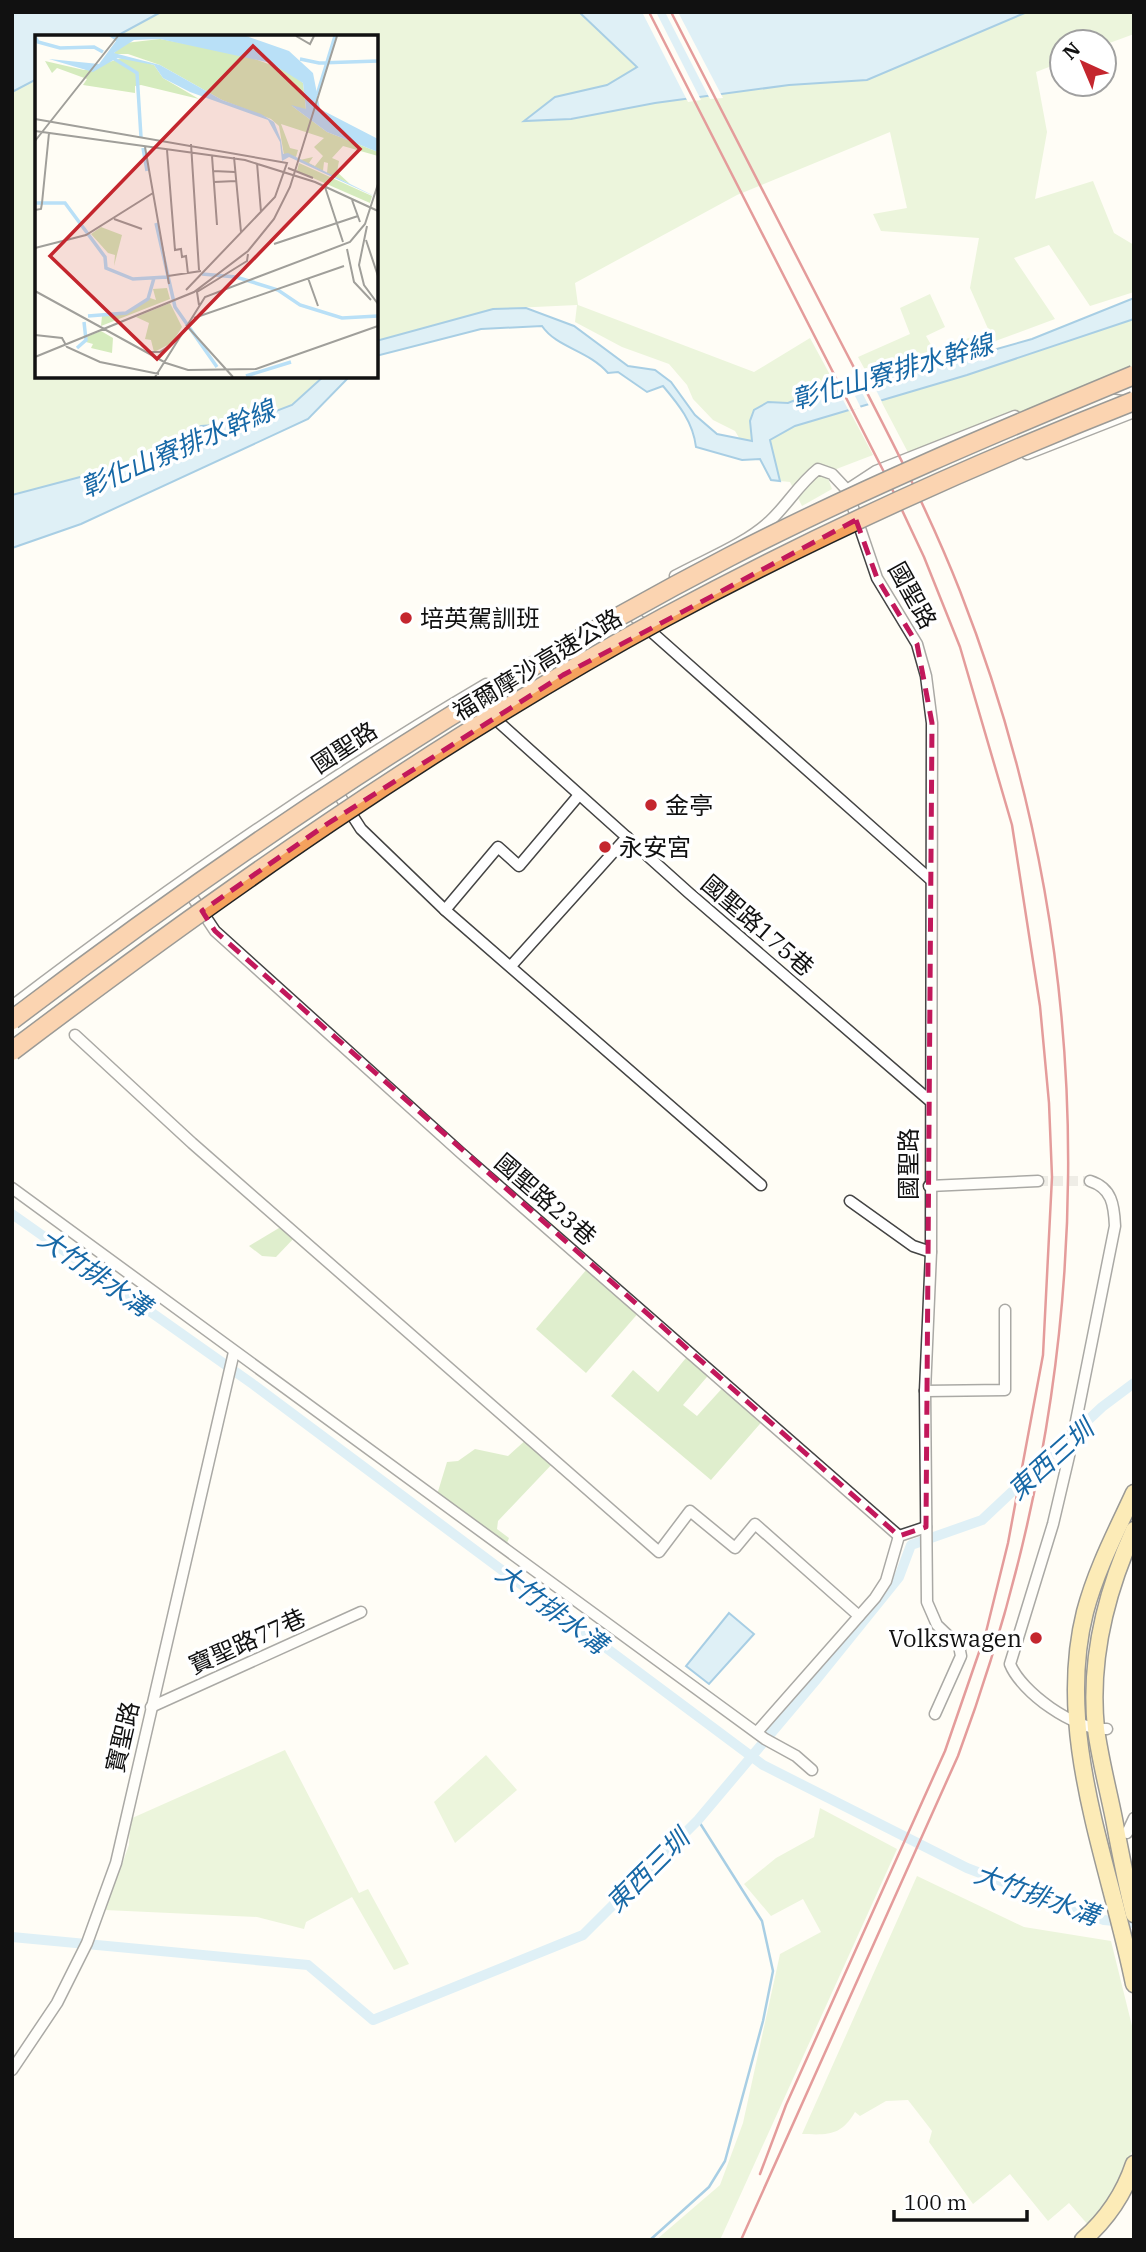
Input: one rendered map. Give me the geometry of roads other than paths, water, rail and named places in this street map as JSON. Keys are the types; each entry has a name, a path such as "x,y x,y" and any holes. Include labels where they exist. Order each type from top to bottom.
{"highway":[{"name":"福爾摩沙高速公路","path":"12,1020 136,927 388,755 641,605 730,557 884,482 1134,375"},
{"name":"福爾摩沙高速公路","path":"12,1051 327,824 563,675 663,618 843,526 1134,401"}],"main road":[{"path":"1128,1907 1089,1789 1077,1723 1076,1692 1085,1613 1098,1573 1134,1493"},
{"path":"1134,1530 1115,1572 1098,1650 1101,1729 1128,1907 1128,1956 1134,1984"},
{"path":"1083,2240 1108,2214 1123,2193 1134,2164"}],"street":[{"path":"847,490 876,471 1020,414 1101,388 1124,387 1134,391"},
{"path":"1027,454 1134,412"},
{"name":"國聖路","path":"12,1006 181,880 330,781 468,695 757,531 770,521 818,469 832,474 847,490 877,578 916,644 926,676 932,723 930,1252 925,1391 927,1602 937,1625 958,1646 961,1656 935,1714"},
{"path":"622,606 930,879"},
{"name":"國聖路175巷","path":"468,695 929,1100"},
{"path":"330,781 361,829 445,910 761,1185"},
{"path":"445,910 498,847 519,866 579,795"},
{"path":"511,967 627,837"},
{"name":"國聖路23巷","path":"181,880 215,931 471,1162 900,1536"},
{"path":"75,1035 192,1143 659,1552 690,1511 735,1548 755,1524 859,1616"},
{"path":"929,1186 1038,1181"},
{"path":"1090,1181 1106,1190 1112,1199 1115,1226 1083,1397 1064,1478 1010,1664 1015,1676 1063,1716 1101,1729"},
{"path":"12,1188 757,1732 812,1769"},
{"path":"850,1201 913,1246 930,1252"},
{"path":"925,1391 1005,1390 1005,1310"},
{"name":"寶聖路","path":"12,2070 57,2003 87,1943 117,1863 234,1352"},
{"path":"757,1732 859,1616 886,1581 900,1536 926,1527"},
{"name":"寶聖路77巷","path":"151,1707 361,1612"},
{"path":"1127,1833 1134,1818"}],"water":[{"path":"12,12 161,12 119,35 35,35 35,80 12,92"},
{"path":"579,12 1027,12 867,80 789,85 655,103 571,119 524,121 555,97 607,85 637,67"},
{"path":"1134,298 1134,319 967,375 795,426 770,440 780,481 771,480 760,459 742,460 696,447 680,407 663,386 647,392 618,372 608,373 591,359 556,339 542,326 481,329 378,355 378,340 493,309 526,308 574,326 628,366 655,370 671,382 695,415 717,434 752,441 750,421 754,410 768,402 788,403 835,384 979,354 1032,339"},
{"name":"彰化山寮排水幹線","path":"322,378 348,378 308,419 81,524 12,548 12,495 156,454 201,426 245,423 292,405"},
{"path":"729,1613 754,1634 709,1684 686,1666"}],"waterway":[{"name":"大竹排水溝","path":"12,1214 254,1385 763,1765 967,1868 1104,1920 1134,1923"},
{"name":"東西三圳","path":"12,1937 308,1965 373,2020 583,1935 698,1820 816,1680 899,1577 911,1545 982,1520 1102,1407 1134,1383"},
{"path":"650,2240 709,2187 725,2161 763,2021 773,1971 762,1921 698,1820"}],"tunnel":[{"path":"1038,1181 1090,1181"}],"railway":[{"path":"649,12 886,476 924,557 960,647 1012,825 1040,1006 1049,1103 1052,1177 1043,1355 1008,1543 986,1632 945,1751 786,2105 760,2174"},
{"path":"671,12 901,460 960,591 1009,735 1043,880 1062,1026 1068,1173 1060,1320 1039,1466 1005,1612 958,1756 741,2240"}],"place":[{"name":"培英駕訓班","path":"406,618"},
{"name":"金亭","path":"651,805"},
{"name":"永安宮","path":"605,847"},
{"name":"Volkswagen","path":"1036,1638"}]}
